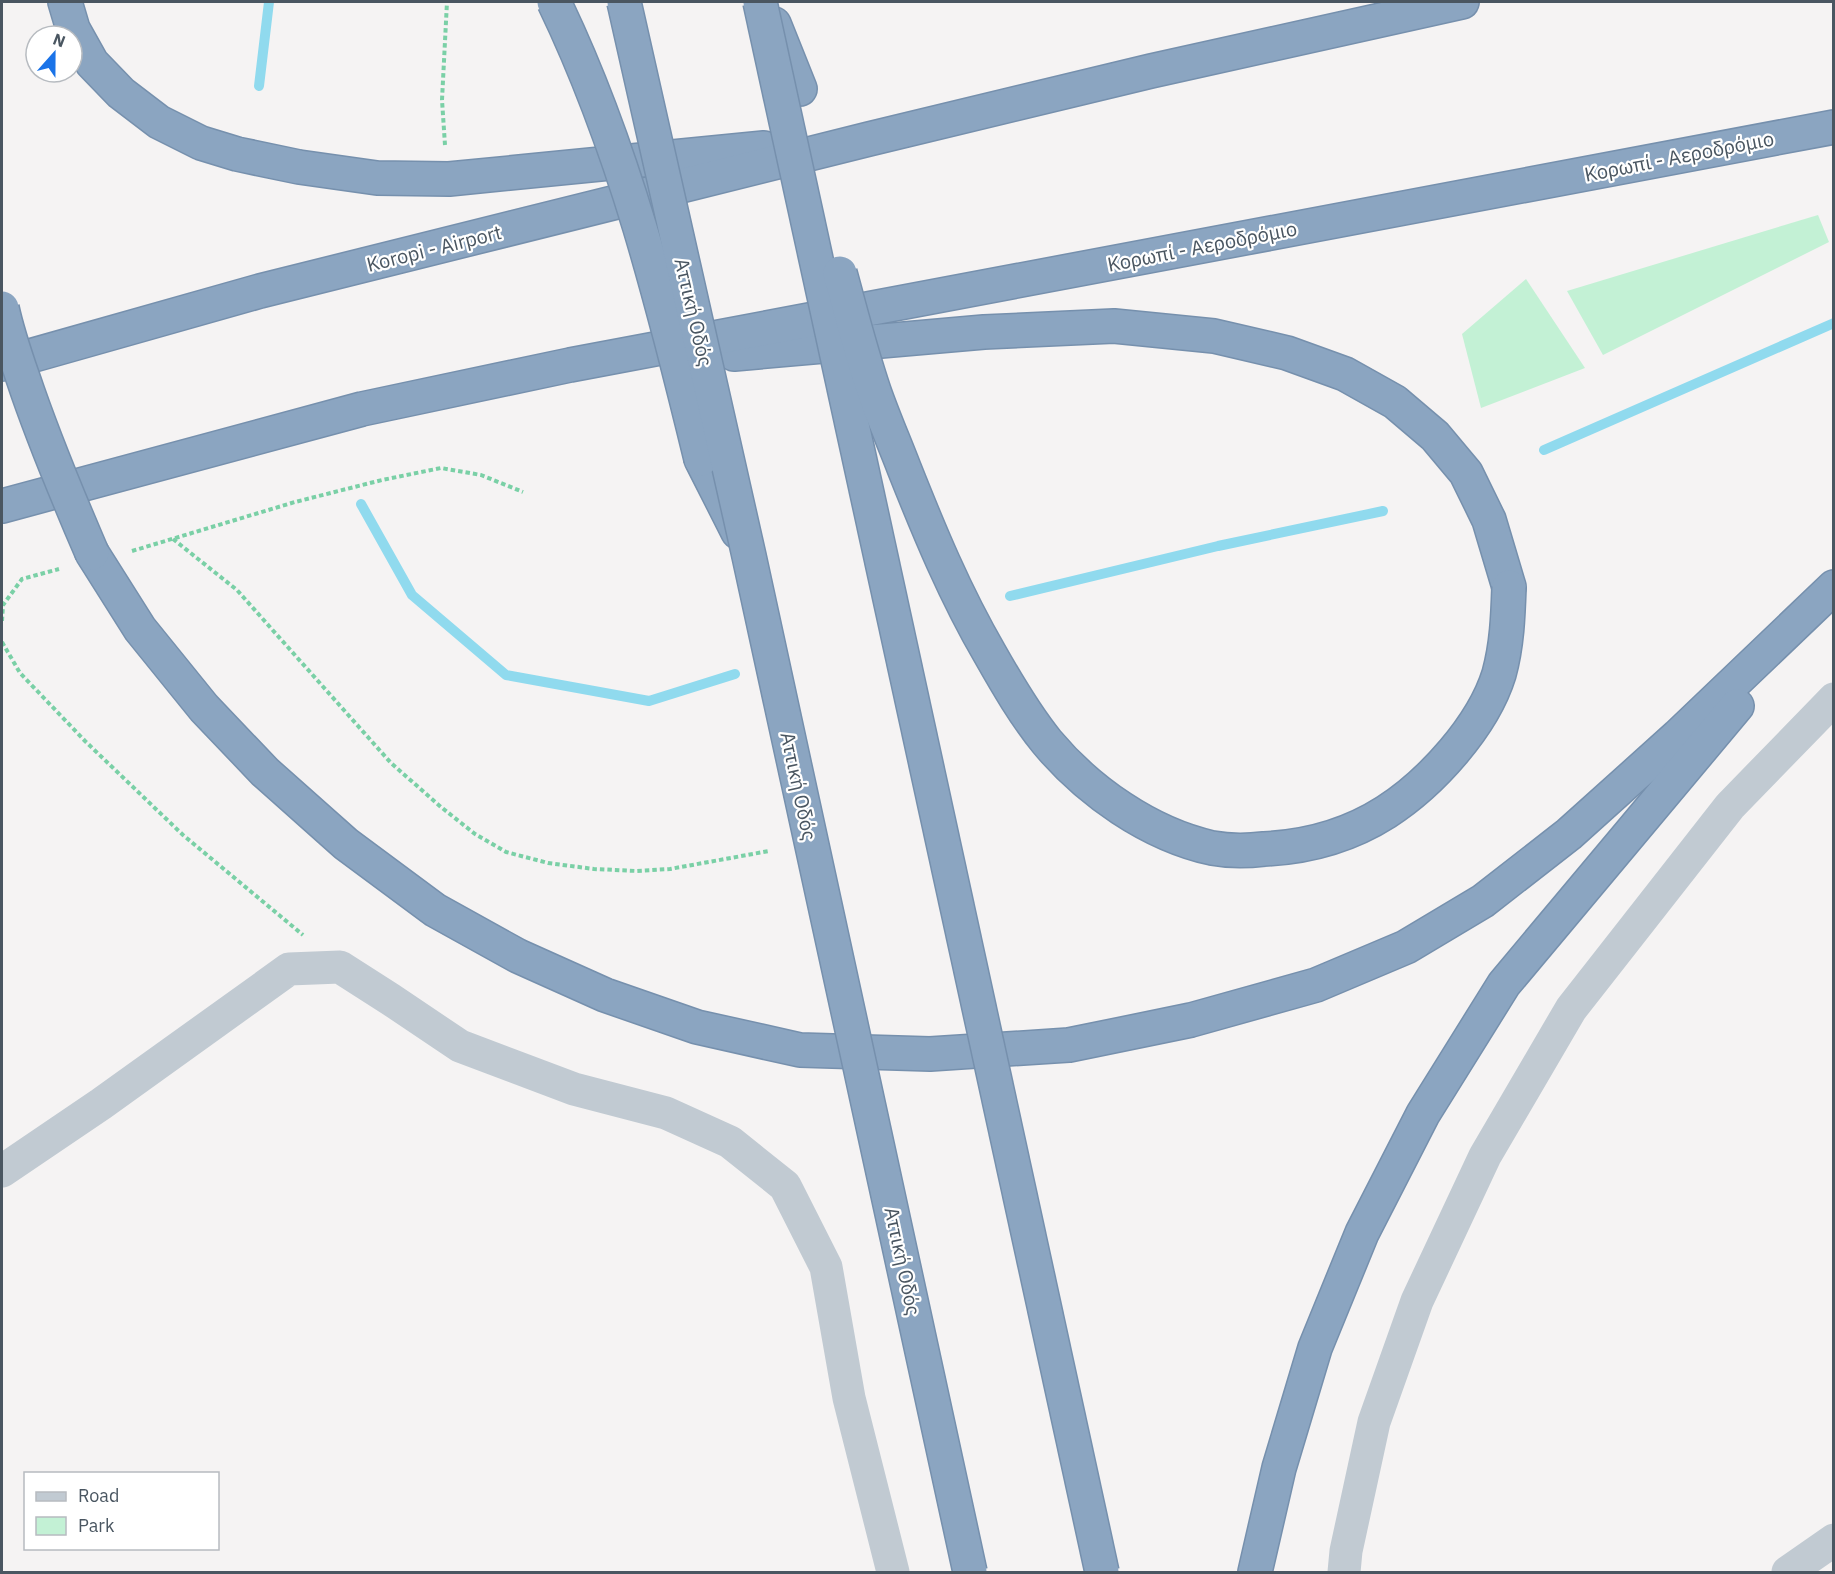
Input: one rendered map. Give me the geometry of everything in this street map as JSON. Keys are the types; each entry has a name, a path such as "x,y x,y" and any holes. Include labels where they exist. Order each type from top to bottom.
{"highway":[{"path":"65,2 73,28 92,63 99,71 121,93 159,122 201,143 237,154 310,169 377,178 449,179 868,139 1151,71 1462,2"},
{"path":"554,2 593,90 625,176 671,337 700,459 749,556"},
{"name":"Αττική Οδός","path":"624,2 749,556 970,1572"},
{"path":"2,506 362,409 570,366 691,359 804,347 984,332 1114,326 1214,336 1287,352 1345,374 1395,402 1435,436 1466,473 1490,520 1509,587 1508,629 1498,675 1480,714 1448,758 1425,782 1372,821 1339,836 1280,849 1213,848 1174,836 1139,818 1108,798 1074,771 1047,741 1013,695 967,614 926,522 874,391 836,260 800,89 762,2"},
{"path":"762,2 1102,1572"},
{"name":"Κορωπί - Αεροδρόμιο","path":"570,366 1833,127"},
{"name":"Koropi - Airport","path":"2,364 260,291 868,139"},
{"path":"2,308 6,330 30,400 92,553 140,629 204,708 257,764 346,844 435,910 518,956 605,995 697,1027 800,1050 930,1054 1069,1045 1191,1020 1316,985 1406,947 1483,901 1569,834 1678,736 1833,589"},
{"path":"1255,1572 1279,1468 1315,1348 1362,1233 1423,1114 1504,984 1833,589"}],"street":[{"path":"1344,1572 1346,1551 1374,1422 1417,1301 1485,1156 1571,1010 1730,806 1833,699"},
{"path":"2,1171 101,1104 290,969 340,967 460,1046 574,1089 666,1113 730,1142 785,1186 826,1267 849,1398 893,1572"},
{"path":"1788,1572 1833,1540"}],"path":[{"path":"447,2 442,100 449,179"},
{"path":"132,551 295,502 441,468 481,475 523,492"},
{"path":"173,538 237,590 391,763 475,834 506,852 548,863 594,869 637,871 670,868 769,851"},
{"path":"2,621 3,605 22,579 59,569"},
{"path":"2,642 20,673 85,741 183,835 281,915 340,967"}],"green space":[{"path":"1818,215 1829,242 1603,355 1567,291"},
{"path":"1526,279 1585,368 1481,408 1462,334"}],"waterway":[{"path":"259,86 269,2"},
{"path":"1544,450 1834,323"},
{"path":"361,504 412,595 506,675 649,701 735,674"},
{"path":"1010,596 1218,546 1383,511"}]}
